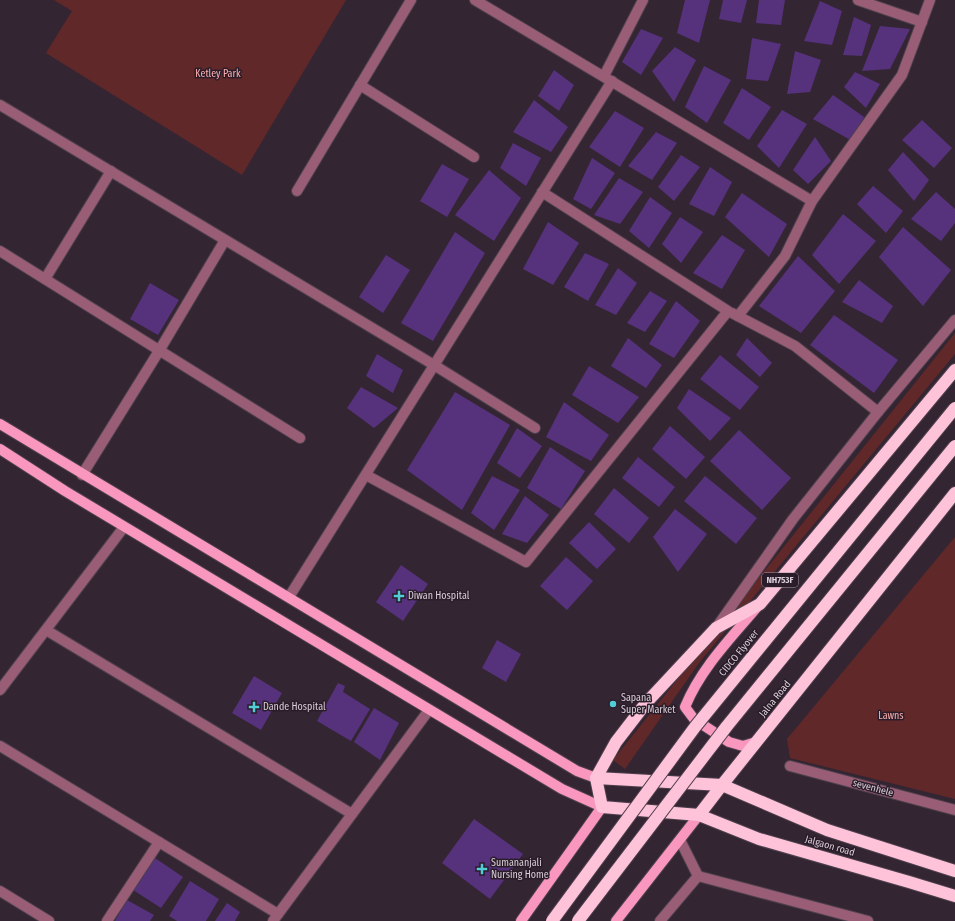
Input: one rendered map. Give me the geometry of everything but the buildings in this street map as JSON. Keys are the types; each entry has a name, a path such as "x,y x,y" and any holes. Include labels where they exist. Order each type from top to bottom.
{"highway":[{"name":"NH753F","path":"596,778 616,742 646,703 716,628 760,604 955,370"},
{"name":"CIDCO Flyover","path":"552,921 694,727 955,408"},
{"path":"578,921 727,726 955,446"},
{"name":"Jalna Road","path":"699,815 955,494"},
{"path":"602,807 596,778 722,785"},
{"name":"Jalgaon road","path":"722,785 827,830 955,870"},
{"name":"Jalgaon road","path":"602,807 699,815 759,839 955,896"}],"main road":[{"path":"0,424 577,771 596,778"},
{"path":"0,449 124,527 562,789 602,807 521,921"},
{"path":"756,742 743,746 729,742 694,719 685,707 692,689 705,669 760,604"},
{"name":"Jalna Road","path":"616,921 699,815"}],"street":[{"path":"297,191 411,0"},
{"path":"475,0 812,201"},
{"path":"289,597 542,192 608,79 643,0"},
{"path":"858,0 922,22"},
{"path":"738,316 785,256 812,201 902,75 930,0"},
{"path":"360,85 474,157"},
{"path":"0,105 434,365 535,428"},
{"path":"45,279 110,171"},
{"path":"542,192 728,311 796,346 878,412"},
{"path":"82,474 159,351 225,240"},
{"path":"0,251 300,438"},
{"path":"366,475 526,562 728,311"},
{"path":"716,628 793,520 878,412 955,320"},
{"path":"0,690 124,527"},
{"path":"46,630 352,814"},
{"path":"0,746 159,842 275,918 430,710"},
{"name":"sevenhele","path":"790,766 955,810"},
{"path":"680,840 698,876 849,918 868,921"},
{"path":"107,921 159,842"},
{"path":"660,921 698,876"},
{"path":"0,891 49,921"}],"green space":[{"name":"Ketley Park","path":"54,0 346,0 242,175 46,53 72,11"},
{"path":"955,333 955,354 699,663 625,769 613,760"},
{"name":"Lawns","path":"955,537 955,799 790,758 787,739"}],"place":[{"name":"Diwan Hospital","path":"399,596"},
{"name":"Sapana Super Market","path":"613,704"},
{"name":"Dande Hospital","path":"254,707"},
{"name":"Sumananjali Nursing Home","path":"482,869"}]}
